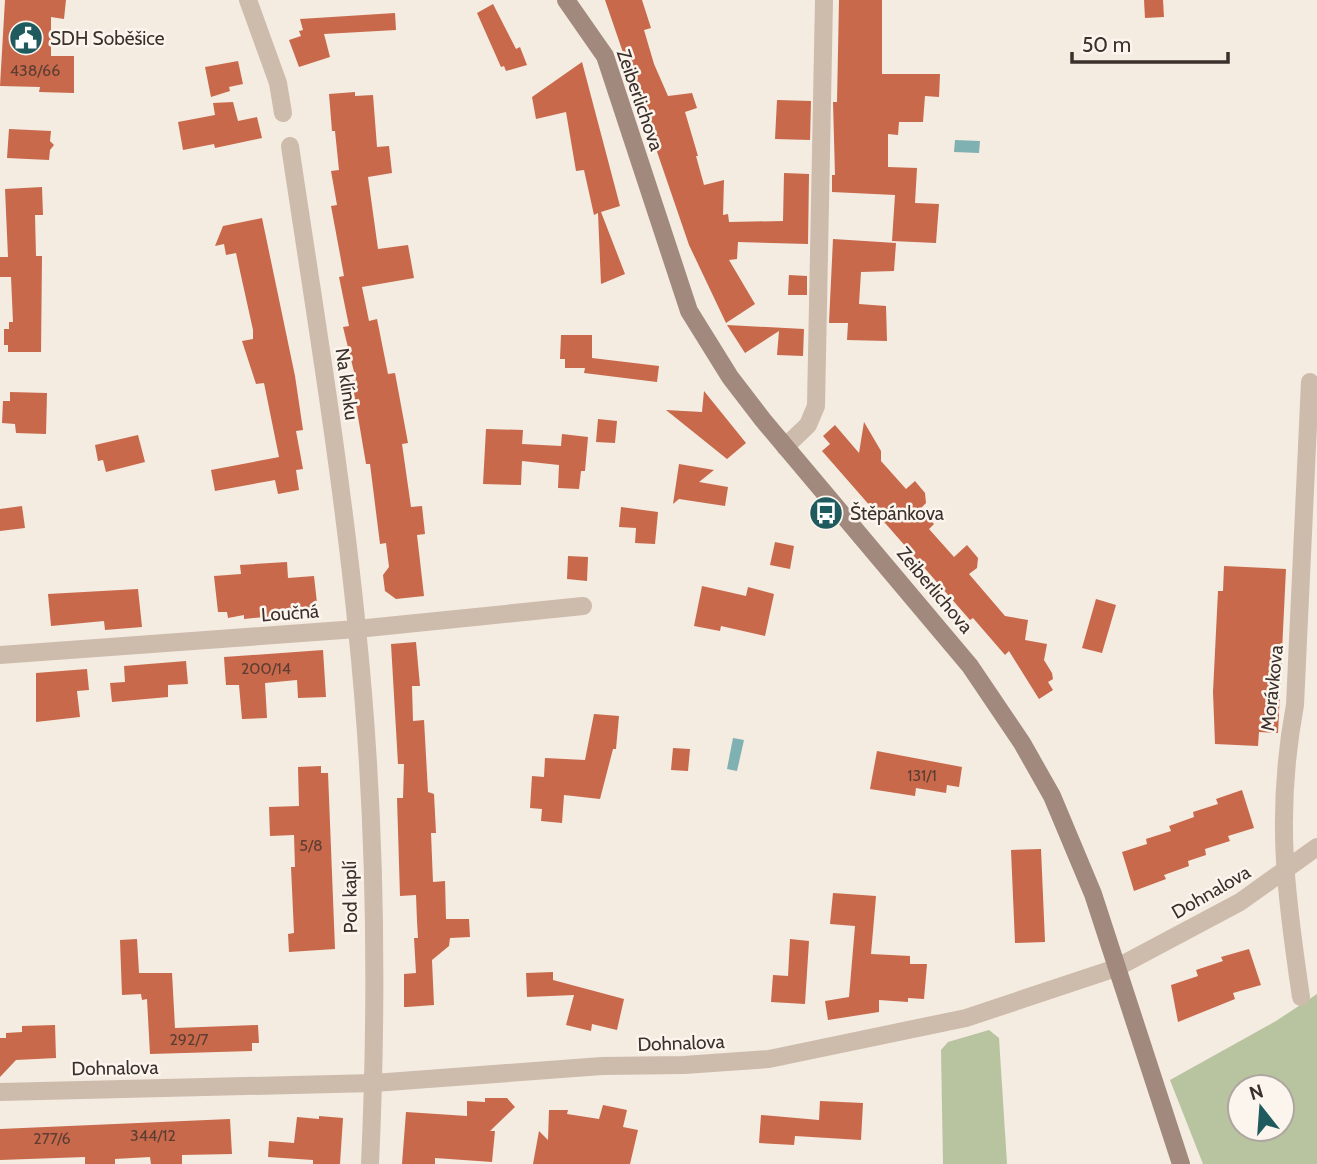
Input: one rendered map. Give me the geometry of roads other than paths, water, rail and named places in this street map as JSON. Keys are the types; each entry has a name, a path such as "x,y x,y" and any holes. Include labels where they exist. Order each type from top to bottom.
{"street":[{"path":"248,0 278,83 283,113"},
{"name":"Zeiberlichova","path":"566,0 605,56 689,311 730,377 785,447 943,631 1016,733 1068,830 1093,894 1181,1164"},
{"path":"785,447 808,425 816,406 824,0"},
{"name":"Na klínku","path":"290,146 325,380 357,629"},
{"name":"Morávkova","path":"1301,996 1284,872 1282,823 1286,754 1295,705 1310,382"},
{"name":"Loučná","path":"0,655 357,629 583,606"},
{"name":"Pod kaplí","path":"357,629 369,825 373,1083 370,1164"},
{"name":"Dohnalova","path":"0,1091 373,1083 602,1066 684,1065 769,1059 966,1018 1116,968 1240,901 1317,847"}],"water":[{"path":"955,140 980,141 979,153 954,152"},
{"path":"733,738 744,740 737,771 727,769"}],"place":[{"name":"SDH Soběšice","path":"26,38"},
{"name":"Štěpánkova","path":"826,513"}]}
